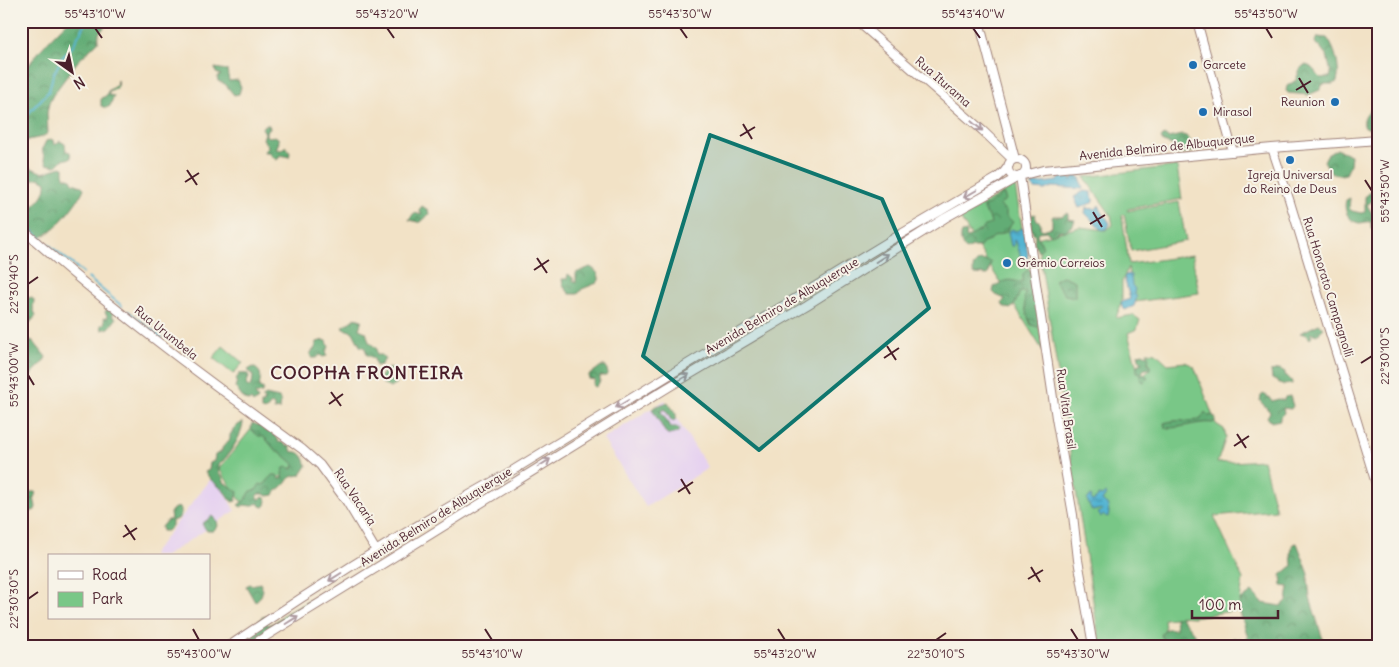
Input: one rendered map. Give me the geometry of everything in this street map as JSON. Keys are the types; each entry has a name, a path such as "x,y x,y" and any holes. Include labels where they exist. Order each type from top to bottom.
{"main road":[{"name":"Rua Iturama","path":"857,21 983,131 1012,162"},
{"path":"979,21 991,64 1012,162 1009,169 1012,174 1020,176 1025,171 1026,166 1024,162"},
{"path":"1197,21 1233,152"},
{"name":"Avenida Belmiro de Albuquerque","path":"250,646 667,388 815,300 945,218 1020,176 1043,170 1378,140"},
{"name":"Rua Honorato Campagnolli","path":"1272,148 1378,490"},
{"path":"1012,162 1018,159 1043,170"},
{"name":"Avenida Belmiro de Albuquerque","path":"229,646 456,502 515,469 901,234 998,178 1012,162"},
{"name":"Rua Vital Brasil","path":"1020,176 1056,418 1073,515 1078,560 1093,646"},
{"name":"Rua Urumbela","path":"21,228 83,282 170,352 302,449"},
{"name":"Rua Vacaria","path":"302,449 320,465 384,562"}],"highlighted area":[{"path":"710,135 882,199 929,308 759,450 643,356"}],"shaded area":[{"path":"665,400 708,468 646,507 603,439"},
{"path":"214,475 235,511 168,554 153,554"}],"green space":[{"path":"68,21 110,21 99,33 98,42 78,61 53,95 47,113 48,133 21,144 20,96 23,75 41,50"},
{"path":"1318,37 1327,38 1332,47 1338,65 1337,82 1323,84 1320,90 1308,95 1288,93 1286,91 1287,86 1296,80 1300,69 1304,65 1312,68 1321,78 1330,77 1327,55 1315,42"},
{"path":"215,68 227,70 229,81 238,80 241,87 239,94 234,95 225,84 218,81 217,77 221,75 216,73"},
{"path":"117,80 117,88 108,93 114,96 110,106 106,108 101,106 101,98 106,96 108,91 116,85"},
{"path":"1375,104 1378,104 1376,127 1378,138 1373,131 1364,126 1366,114"},
{"path":"264,125 269,125 270,128 266,132 266,136 278,138 279,142 276,149 281,150 286,146 290,153 289,157 280,155 276,160 268,152 264,152 269,147 263,139 265,133 262,128"},
{"path":"1164,135 1168,138 1186,136 1191,141 1189,145 1194,150 1193,152 1177,155 1173,145 1163,142 1161,138"},
{"path":"51,139 55,145 60,141 65,144 66,151 70,152 71,158 62,160 56,166 46,164 42,149 46,141"},
{"path":"1337,149 1351,155 1346,174 1331,173 1324,161 1327,155"},
{"path":"1177,166 1182,199 1128,209 1127,211 1179,202 1186,241 1131,251 1124,214 1122,216 1129,264 1192,255 1199,293 1135,302 1128,267 1122,282 1122,300 1116,318 1133,315 1140,320 1137,329 1128,333 1137,368 1143,375 1150,369 1147,352 1156,353 1168,364 1185,362 1194,366 1216,424 1224,429 1226,437 1217,463 1263,460 1276,510 1214,516 1243,579 1239,610 1164,619 1165,629 1163,631 1166,644 1169,646 1100,646 1037,238 1080,227 1106,230 1113,225 1111,215 1084,177"},
{"path":"29,167 43,173 61,167 64,168 64,177 71,179 73,183 84,188 66,216 52,230 41,237 35,234 31,228 27,229 21,226 21,215 33,212 33,206 39,201 46,189 46,182 39,178 24,179 23,172"},
{"name":"Grêmio Correios","path":"1015,186 1043,351 960,218"},
{"path":"1372,191 1378,198 1378,201 1373,200 1367,205 1373,215 1378,212 1378,231 1371,228 1371,222 1359,223 1352,220 1347,215 1345,208 1346,200 1350,198 1349,208 1352,211 1365,212 1365,197"},
{"path":"1002,194 1006,200 1000,206 1006,211 1006,216 1013,222 1006,232 995,236 980,247 966,250 961,242 962,233 967,232 966,237 968,238 991,224 983,207 995,201"},
{"path":"422,206 428,210 429,214 426,218 421,222 409,220 414,213 422,215 419,210"},
{"path":"1066,213 1068,214 1068,219 1075,220 1073,225 1065,231 1061,230 1052,235 1046,231 1038,232 1037,235 1043,247 1038,252 1034,242 1035,235 1031,228 1031,215 1035,214 1036,219 1041,223 1040,228 1043,230 1052,227 1053,216 1062,216"},
{"path":"981,260 991,262 988,275 974,274 974,266"},
{"path":"590,267 598,274 599,280 597,283 582,289 578,294 570,294 563,286 562,279 567,279 568,274 576,283 576,273"},
{"path":"1031,270 1033,274 1031,284 1036,292 1035,302 1042,314 1041,323 1038,327 1031,325 1028,317 1025,305 1025,292 1020,292 1014,306 1010,309 1004,307 1002,303 1005,299 993,292 994,287 1004,281 1010,280 1021,283 1023,274"},
{"path":"1063,276 1075,281 1075,297 1065,295 1054,280"},
{"path":"21,297 34,300 33,308 36,316 27,326 21,323"},
{"path":"109,307 114,312 112,316 116,319 109,328 102,330 101,325 105,323 104,318 108,317 105,312"},
{"path":"355,318 362,320 359,329 366,332 369,342 376,348 377,355 382,355 385,359 381,365 376,366 374,359 367,355 365,348 360,346 353,332 344,329 343,327"},
{"path":"1319,324 1324,328 1317,335 1311,333 1310,339 1307,335 1300,333"},
{"path":"25,338 33,341 46,357 30,377 26,393 21,398 21,340"},
{"path":"327,341 329,347 326,351 327,356 323,357 320,355 312,358 310,354 317,342"},
{"path":"223,346 243,363 233,374 213,358"},
{"path":"1143,353 1149,357 1148,362 1150,366 1150,369 1145,369 1142,372 1148,377 1144,382 1140,380 1141,373 1137,372 1137,365 1143,362 1139,359 1138,354"},
{"path":"601,366 606,366 608,374 600,376 600,381 595,387 593,385 595,380 589,379 588,376"},
{"path":"253,367 260,375 259,387 264,389 262,393 255,394 258,399 253,403 251,400 248,401 242,397 235,387 236,379 240,373 248,374 249,377 246,385 249,387 252,384 253,376 248,370"},
{"path":"389,368 394,370 397,378 396,384 390,388 382,383 380,376"},
{"path":"1280,369 1285,372 1285,375 1292,381 1292,384 1284,385 1272,379 1271,371"},
{"path":"1263,394 1272,401 1284,400 1285,397 1290,396 1293,406 1291,409 1283,408 1284,413 1280,420 1271,422 1267,417 1270,412 1260,401"},
{"path":"266,395 279,398 281,402 280,409 274,410 274,406 271,404 265,411 261,410 261,404 264,403 263,397"},
{"path":"668,402 676,414 676,419 671,420 665,409 661,412 671,427 680,429 677,433 669,435 665,432 652,409"},
{"path":"1205,412 1209,416 1213,415 1216,419 1213,423 1165,428 1164,423 1178,420 1187,422 1196,419 1200,420"},
{"path":"243,422 241,433 235,445 219,465 219,474 223,477 224,482 238,492 236,501 232,502 205,472 209,470 210,463 214,461 215,455 222,451 222,448 230,439 230,435 235,427"},
{"path":"252,423 263,427 264,430 274,435 278,442 290,446 292,452 301,454 307,466 301,475 290,478 274,495 258,494 259,499 264,497 267,500 266,505 263,507 258,503 241,507 238,505 245,500 251,491 256,490 260,484 266,483 272,475 277,475 280,479 283,477 284,468 293,469 294,464 279,451 276,451 264,437 255,433 251,428"},
{"path":"252,428 299,463 243,504 219,469"},
{"path":"21,483 29,484 24,488 26,492 36,492 34,498 35,510 30,512 21,506"},
{"path":"179,507 181,514 178,519 172,521 172,526 167,531 162,531 161,527 167,520 171,520 170,513 173,509"},
{"path":"212,516 217,521 218,526 213,531 207,531 202,524"},
{"path":"1297,543 1309,574 1310,598 1325,646 1228,646 1233,638 1244,640 1248,637 1239,610 1241,600 1252,592 1263,603 1281,606 1287,601 1289,587 1282,586 1281,575 1292,566 1291,553 1293,544"},
{"path":"260,583 263,590 261,596 255,602 246,586"},
{"path":"310,600 314,603 311,607 304,608 299,614 294,613 276,628 274,625 270,632 243,646 244,641 258,630 259,621 262,617 267,616 267,625 274,623 286,613"},
{"path":"1180,616 1204,646 1169,646 1161,636 1165,630 1176,629 1175,618"}],"water":[{"path":"1067,173 1071,181 1074,175 1080,177 1083,189 1052,187 1045,190 1035,189 1032,186 1032,184 1058,181 1062,175"},
{"path":"1084,191 1091,192 1094,202 1079,208 1074,197"},
{"path":"1099,205 1110,224 1107,229 1102,230 1085,213 1086,208 1096,209"},
{"path":"1023,228 1028,254 1027,259 1022,261 1016,241 1014,240 1014,246 1011,246 1008,232 1012,229 1016,231"},
{"path":"1127,274 1131,275 1132,285 1135,289 1134,293 1137,297 1134,306 1125,310 1121,302 1130,299 1124,277"},
{"path":"1105,493 1106,495 1102,501 1108,506 1109,513 1108,517 1103,515 1101,517 1098,513 1102,511 1101,509 1092,511 1087,500 1090,496 1093,501 1098,495 1102,496"}],"waterway":[{"path":"21,121 49,91 53,75 62,58 72,47 87,21"},
{"path":"23,222 43,240"},
{"path":"48,244 83,273"},
{"path":"88,278 122,306"},
{"path":"128,311 162,338"}],"place":[{"name":"Garcete","path":"1193,65"},
{"name":"Reunion","path":"1335,102"},
{"name":"Mirasol","path":"1203,112"},
{"name":"Igreja Universal do Reino de Deus","path":"1290,160"},
{"name":"Grêmio Correios","path":"1007,263"}],"district":[{"name":"COOPHA FRONTEIRA","path":"367,373"}]}
